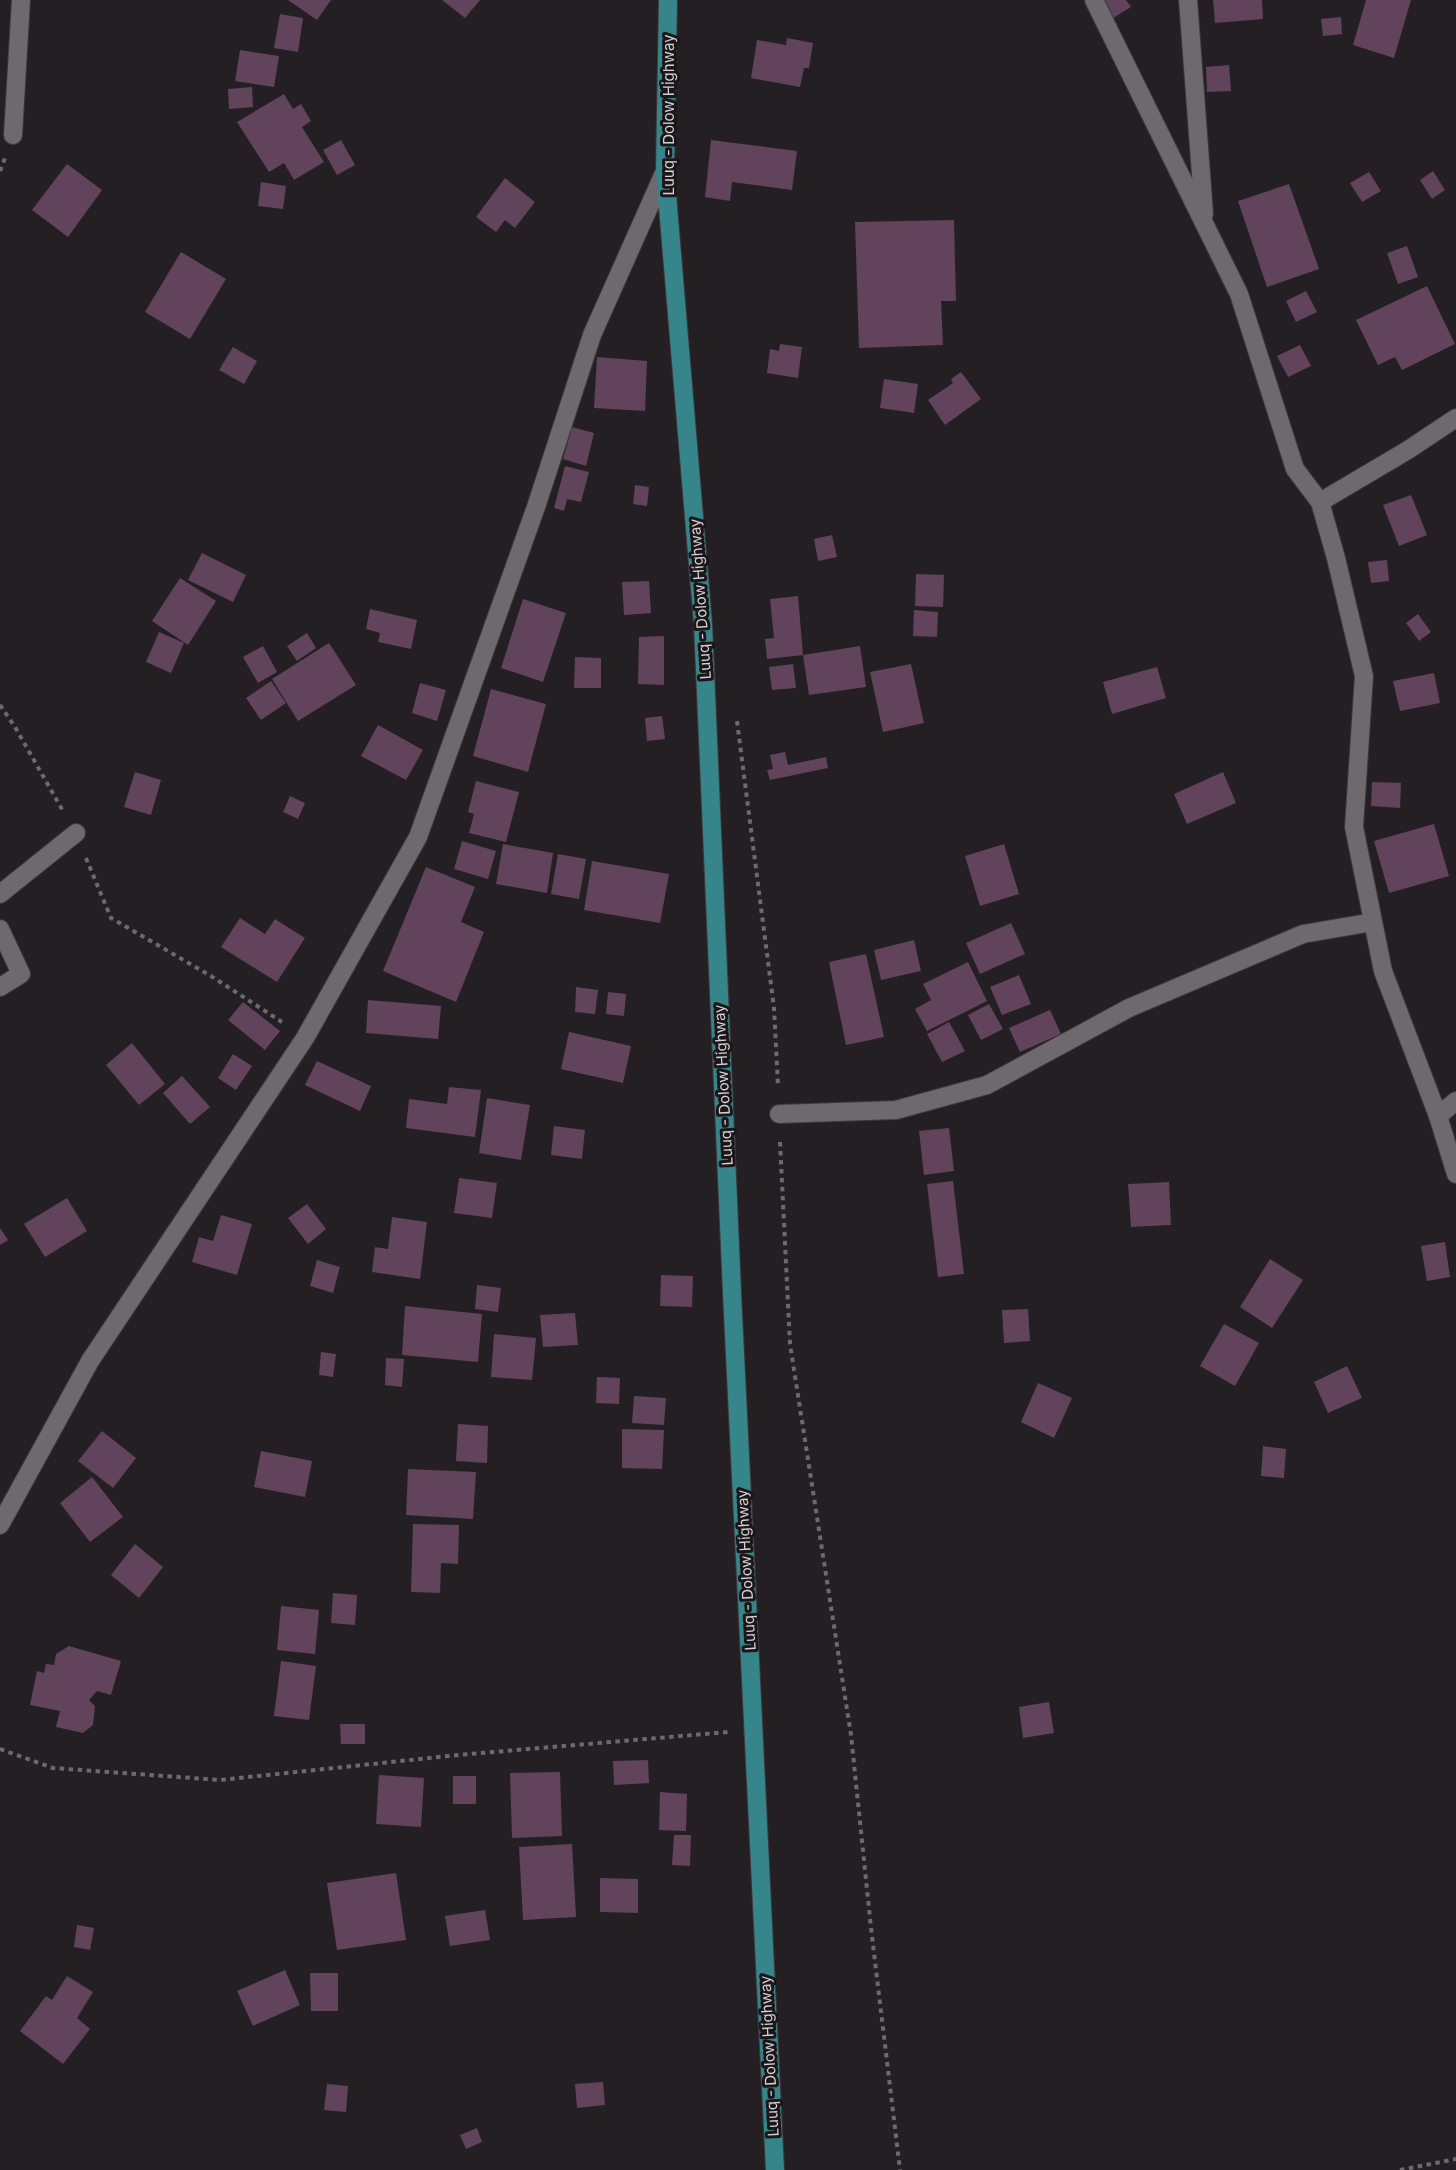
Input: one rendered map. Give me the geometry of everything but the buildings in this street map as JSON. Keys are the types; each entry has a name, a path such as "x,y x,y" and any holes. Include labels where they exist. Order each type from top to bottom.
{"main road":[{"name":"Luuq - Dolow Highway","path":"668,0 665,171 703,624 775,2170"}],"street":[{"path":"13,135 21,0"},
{"path":"1094,0 1239,294 1295,469 1320,502 1364,676 1354,827 1373,922 1383,971 1438,1116 1456,1174"},
{"path":"1188,0 1204,223"},
{"path":"0,1525 90,1361 305,1038 418,837 536,507 592,335 665,171"},
{"path":"1320,502 1408,450 1456,418"},
{"path":"0,894 76,833"},
{"path":"779,1114 896,1110 987,1085 1129,1008 1304,934 1373,922"},
{"path":"0,930 21,974 0,987"},
{"path":"1438,1116 1456,1101"}],"path":[{"path":"0,705 76,833 111,918 212,976 305,1038"},
{"path":"736,713 774,1008 790,1344 851,1735 900,2170"},
{"path":"0,1749 53,1768 220,1780 458,1755 753,1730"},
{"path":"1400,2170 1456,2159"}]}
